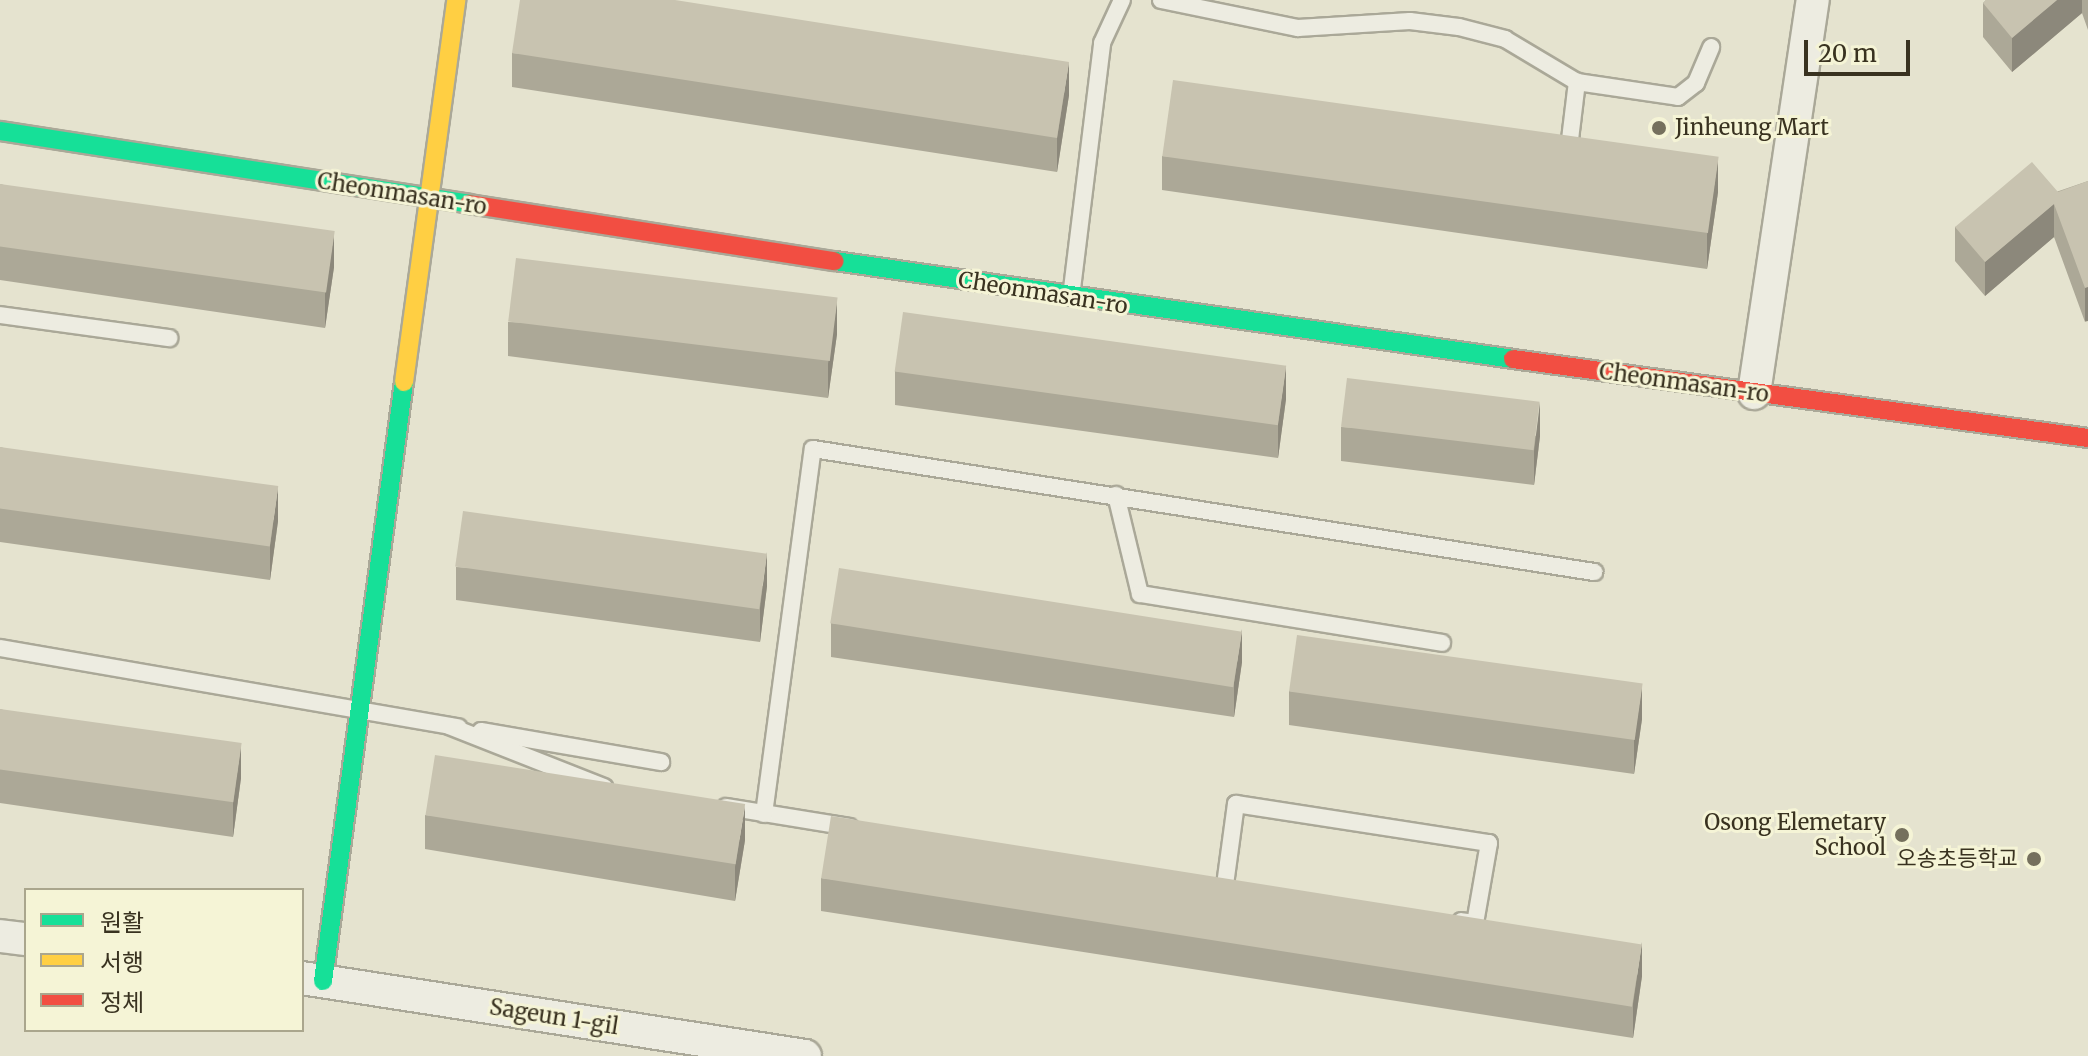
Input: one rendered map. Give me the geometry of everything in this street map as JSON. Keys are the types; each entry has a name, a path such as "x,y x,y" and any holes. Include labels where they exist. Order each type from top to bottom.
{"street":[{"path":"313,980 366,709 425,197 456,0"},
{"path":"1754,393 1813,0"},
{"name":"Cheonmasan-ro","path":"0,131 1070,298 2088,438"},
{"path":"0,936 24,939"},
{"name":"Sageun 1-gil","path":"313,980 805,1056"}],"lane":[{"path":"1070,298 1102,43 1122,0"},
{"path":"1161,0 1298,28 1410,21 1459,27 1505,39 1577,82 1678,97 1696,83 1711,47"},
{"path":"1568,157 1577,82"},
{"path":"0,315 169,338"},
{"path":"764,814 813,449 1594,572"},
{"path":"1116,495 1140,594 1442,643"},
{"path":"0,648 661,762"},
{"path":"449,726 631,791"},
{"path":"705,804 871,830"},
{"path":"1225,885 1236,804 1489,843 1475,923 1444,919"}],"building":[{"path":"520,0 675,0 1069,62 1057,138 512,53"},
{"path":"1986,0 2057,0 2012,38 1983,3"},
{"path":"1173,80 1719,157 1708,233 1162,156"},
{"path":"2032,162 2058,192 2088,181 2088,287 2085,288 2054,204 1985,262 1955,227"},
{"path":"0,184 335,231 326,292 0,247"},
{"path":"516,258 838,297 830,361 508,322"},
{"path":"903,312 1286,366 1278,425 895,371"},
{"path":"1347,378 1540,402 1534,450 1341,427"},
{"path":"0,447 278,486 270,547 0,509"},
{"path":"463,511 767,554 759,609 455,566"},
{"path":"839,568 1242,632 1233,687 830,623"},
{"path":"1297,635 1643,684 1635,740 1289,691"},
{"path":"0,709 242,743 233,802 0,770"},
{"path":"435,755 745,804 736,864 425,815"},
{"path":"831,816 1642,944 1632,1007 821,878"}],"traffic: fast":[{"path":"0,131 469,204"},
{"path":"835,261 1513,359"},
{"path":"323,981 404,382"}],"traffic: slow":[{"path":"404,382 456,0"}],"traffic: jam":[{"path":"469,204 835,261"},
{"path":"1513,359 2088,438"}],"place":[{"name":"Jinheung Mart","path":"1659,128"},
{"name":"Osong Elemetary School","path":"1902,835"},
{"name":"오송초등학교","path":"2034,859"}]}
